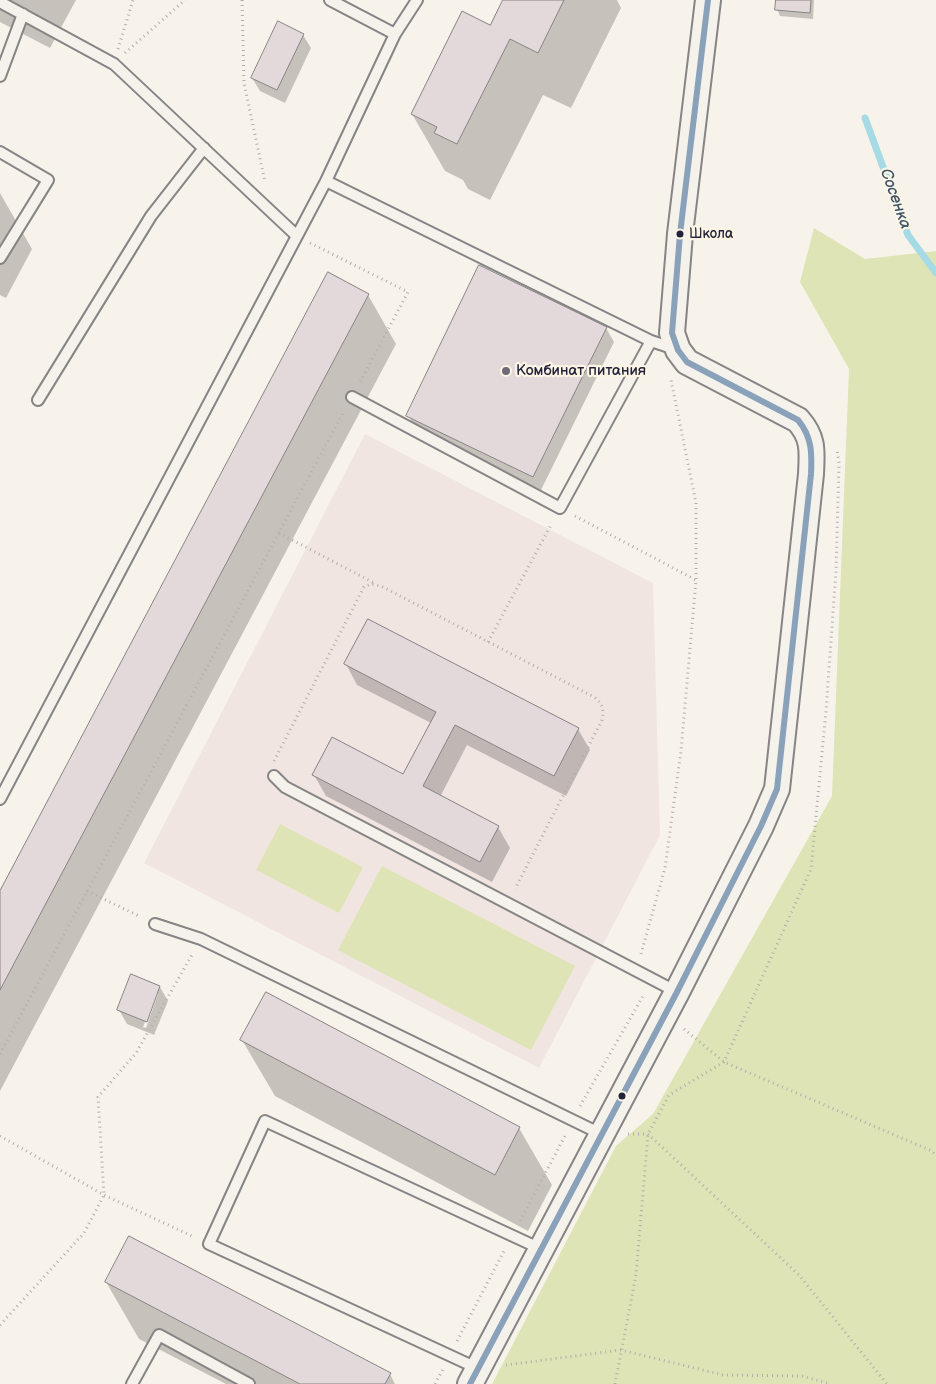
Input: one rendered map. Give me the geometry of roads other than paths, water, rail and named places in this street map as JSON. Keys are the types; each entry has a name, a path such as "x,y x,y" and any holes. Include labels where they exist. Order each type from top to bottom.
{"street":[{"path":"474,1376 666,1014 761,826 777,788 810,484 812,452 808,431 798,420 701,371 663,345 672,333 678,254 708,0"}],"lane":[{"path":"330,0 396,34"},
{"path":"0,799 326,181 396,34 417,0"},
{"path":"0,2 114,64 297,236"},
{"path":"0,76 23,14"},
{"path":"38,400 151,216 204,148"},
{"path":"0,152 48,180 0,258"},
{"path":"326,181 663,345 560,508 352,397"},
{"path":"274,776 285,787 677,992"},
{"path":"155,924 201,939 601,1134"},
{"path":"474,1376 450,1355 209,1244 265,1121 541,1249"},
{"path":"132,1384 159,1335 249,1384"}],"waterway":[{"name":"Сосенка","path":"865,118 908,235 936,273"}],"place":[{"name":"Школа","path":"680,234"},
{"name":"Комбинат питания","path":"506,371"}]}
